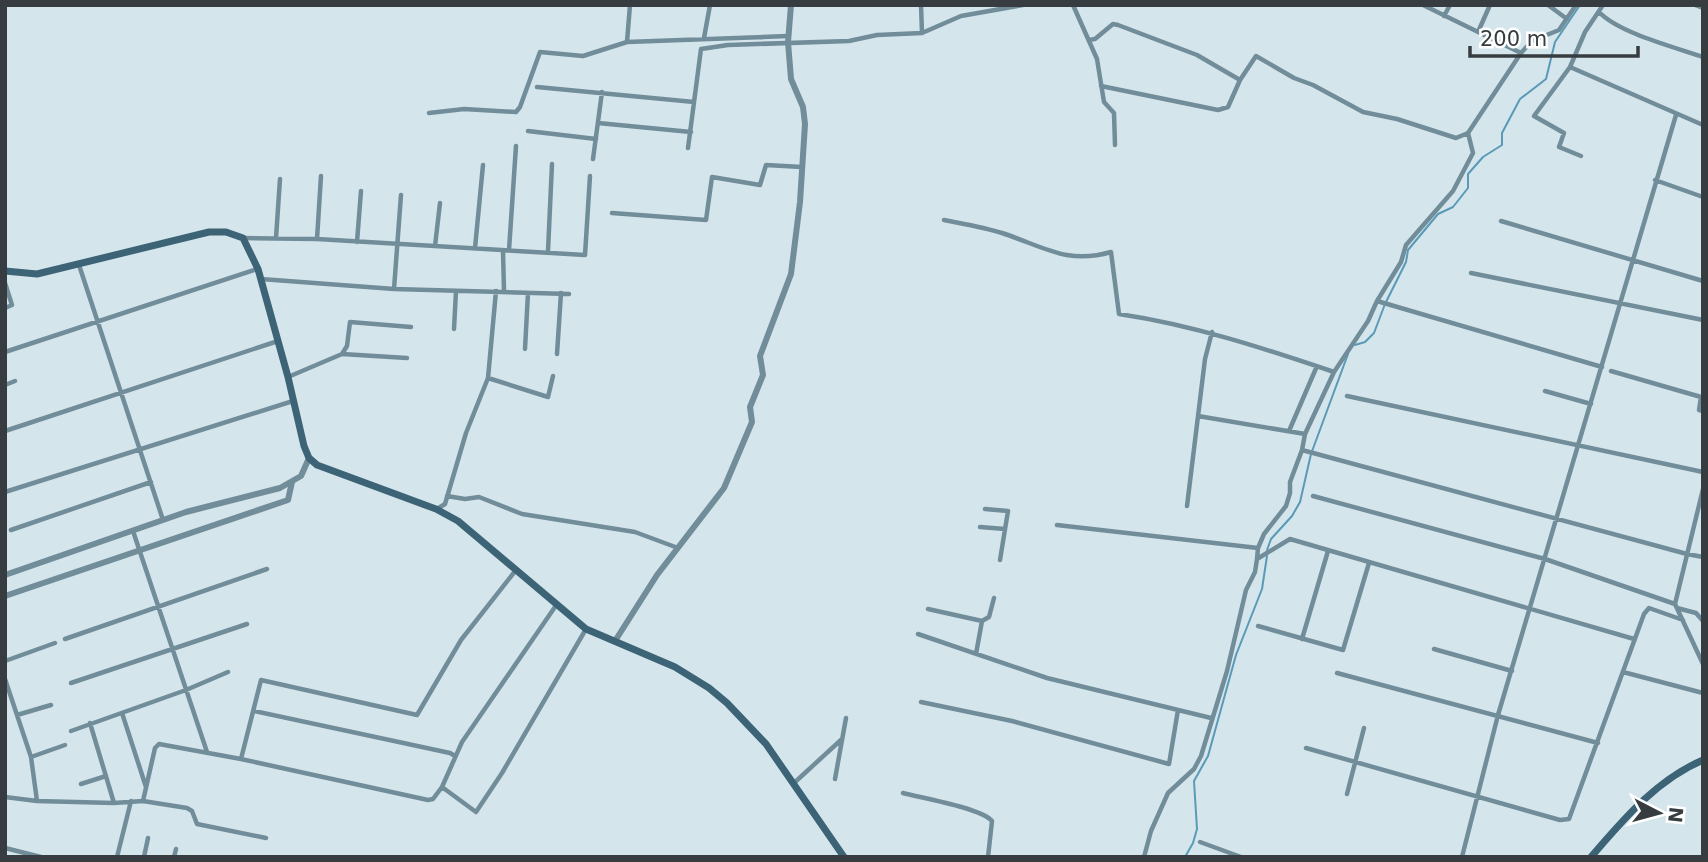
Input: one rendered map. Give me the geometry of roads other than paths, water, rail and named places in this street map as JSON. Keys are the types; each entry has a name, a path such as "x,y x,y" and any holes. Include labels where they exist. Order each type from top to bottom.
{"main road":[{"path":"5,271 37,274 209,232 226,232 243,237 258,268 309,458 317,465 436,509 458,521 586,629 675,667 709,688 766,744 844,857"},
{"path":"1591,857 1636,805 1684,768 1703,760"}],"street":[{"path":"627,42 630,5"},
{"path":"704,38 709,5"},
{"path":"615,641 657,575 724,488 752,422 750,407 763,375 760,356 791,274 800,202 805,124 803,107 791,79 788,39 791,5"},
{"path":"921,5 922,33"},
{"path":"429,113 464,109 516,112 538,53 583,56 627,42 704,38 849,41 877,35 922,33 961,16 1023,5"},
{"path":"1073,5 1097,59 1104,102 1114,113 1115,145"},
{"path":"1423,5 1521,53"},
{"path":"1444,16 1450,5"},
{"path":"1478,32 1490,5"},
{"path":"1548,5 1567,19"},
{"path":"1101,86 1219,110 1228,107 1240,80 1256,56 1363,112 1397,119 1456,138 1468,133 1521,53 1532,41 1559,30 1576,5"},
{"path":"1581,156 1559,146 1563,133 1534,116 1570,67 1585,32 1602,5"},
{"path":"1695,5 1703,8"},
{"path":"1599,12 1606,20 1703,57"},
{"path":"1089,40 1095,39 1113,24 1118,25 1197,55 1240,80"},
{"path":"688,148 701,50 727,44 788,39"},
{"path":"1570,67 1703,125"},
{"path":"537,87 694,102"},
{"path":"593,159 601,92"},
{"path":"1462,857 1485,761 1676,115"},
{"path":"598,123 691,132"},
{"path":"528,131 596,139"},
{"path":"1144,857 1150,831 1168,793 1182,782 1198,762 1227,671 1246,590 1255,572 1259,557 1258,548 1264,534 1286,506 1290,482 1305,434 1334,372 1379,302 1401,262 1406,245 1453,191 1473,153 1468,133"},
{"path":"503,291 516,146"},
{"path":"548,251 552,164"},
{"path":"475,248 482,165"},
{"path":"612,213 704,220 707,218 712,177 760,185 764,165 802,167"},
{"path":"317,239 321,176"},
{"path":"243,237 586,253 590,176"},
{"path":"276,238 280,179"},
{"path":"1655,180 1703,197"},
{"path":"357,242 361,191"},
{"path":"394,289 401,195"},
{"path":"435,246 440,203"},
{"path":"944,220 982,227 1067,257 1083,258 1111,253 1119,314 1212,332 1334,372"},
{"path":"1502,221 1703,281"},
{"path":"78,264 163,520"},
{"path":"5,352 258,268"},
{"path":"1471,273 1703,320"},
{"path":"260,279 394,289 569,294"},
{"path":"5,283 12,305 5,308"},
{"path":"454,329 456,291"},
{"path":"436,509 444,504 466,433 488,378 496,291"},
{"path":"525,349 528,293"},
{"path":"557,354 561,293"},
{"path":"1379,302 1602,367"},
{"path":"342,354 347,346 350,322 411,327"},
{"path":"1187,506 1205,359 1212,332"},
{"path":"5,431 278,341"},
{"path":"288,377 342,354 407,358"},
{"path":"1289,431 1317,366"},
{"path":"1611,371 1701,397 1699,410 1703,411"},
{"path":"488,378 548,397 553,376"},
{"path":"5,384 15,381"},
{"path":"1545,391 1591,404"},
{"path":"1347,396 1703,472"},
{"path":"5,492 293,401"},
{"path":"1198,416 1305,434"},
{"path":"1302,450 1687,554 1703,556"},
{"path":"5,575 163,520 280,488 301,476 309,458"},
{"path":"11,530 151,482"},
{"path":"5,596 288,500 292,482"},
{"path":"1703,489 1676,606 1703,664"},
{"path":"447,496 465,499 479,497 522,514 635,532 678,548"},
{"path":"1313,496 1545,559 1696,613 1703,621"},
{"path":"985,509 1007,510 1000,560"},
{"path":"1057,525 1258,548"},
{"path":"979,527 1004,529"},
{"path":"133,531 208,753"},
{"path":"1259,557 1290,539 1634,639"},
{"path":"1302,639 1328,551"},
{"path":"1258,626 1343,650 1369,563"},
{"path":"65,639 267,569"},
{"path":"241,759 261,680 417,715 461,640 516,570"},
{"path":"928,609 982,621 989,617 994,598"},
{"path":"143,801 156,745 241,759 433,799 442,787 462,742 556,604"},
{"path":"1306,748 1560,820 1569,819 1644,614 1649,608 1684,620"},
{"path":"976,654 982,621"},
{"path":"71,683 247,624"},
{"path":"442,787 475,812 502,773 586,629"},
{"path":"918,634 1047,678 1211,718"},
{"path":"5,662 55,643"},
{"path":"1434,649 1512,671"},
{"path":"71,731 228,672"},
{"path":"1623,672 1703,693"},
{"path":"1337,673 1598,743"},
{"path":"5,679 31,757 37,801"},
{"path":"921,702 1012,721 1169,764 1178,710"},
{"path":"17,715 51,705"},
{"path":"254,710 455,756"},
{"path":"122,713 146,788"},
{"path":"835,779 846,718"},
{"path":"90,723 114,803"},
{"path":"1347,794 1364,728"},
{"path":"793,784 842,739"},
{"path":"31,757 65,745"},
{"path":"81,784 106,776"},
{"path":"903,793 974,809 989,817 992,821 988,857"},
{"path":"5,797 37,801 143,801 187,808 192,811 197,824 202,826 266,838"},
{"path":"117,857 131,801"},
{"path":"144,857 148,838"},
{"path":"1200,842 1241,857"},
{"path":"5,848 41,857"},
{"path":"174,857 176,849"}],"waterway":[{"path":"1355,345 1365,342 1374,333 1406,262 1408,250 1438,214 1453,207 1468,188 1468,174 1483,157 1502,145 1502,133 1520,99 1546,79 1555,42 1580,5"},
{"path":"1267,550 1271,539 1292,516 1300,502 1311,454 1348,354"},
{"path":"1185,857 1197,829 1194,781 1208,756 1236,655 1262,589 1267,556"}]}
